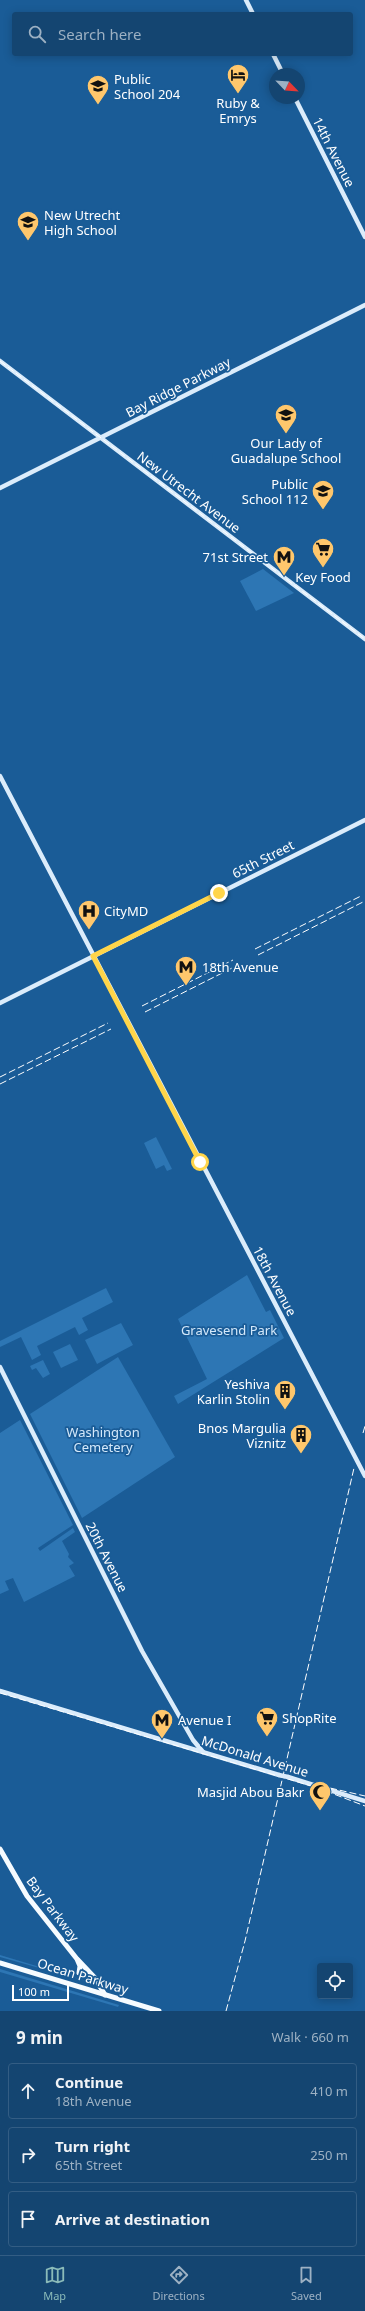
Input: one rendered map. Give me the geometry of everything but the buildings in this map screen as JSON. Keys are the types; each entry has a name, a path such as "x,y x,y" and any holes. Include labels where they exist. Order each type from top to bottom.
{"main road":[{"name":"Bay Parkway","path":"0,1849 27,1896 77,1959 91,1973 105,1995"},
{"name":"Bay Parkway","path":"77,1959 80,1966 79,1974"},
{"name":"Ocean Parkway","path":"0,1963 159,2011"}],"street":[{"path":"246,0 252,12"},
{"path":"274,56 280,68"},
{"name":"14th Avenue","path":"298,104 365,237"},
{"name":"Bay Ridge Parkway","path":"0,488 365,305"},
{"name":"New Utrecht Avenue","path":"0,361 365,639"},
{"name":"18th Avenue","path":"0,776 365,1476"},
{"name":"65th Street","path":"0,1003 365,820"},
{"name":"20th Avenue","path":"0,1367 144,1654 193,1740 203,1752"},
{"name":"McDonald Avenue","path":"0,1691 365,1801"}],"green space":[{"path":"263,569 294,593 256,611 240,581"},
{"path":"156,1137 172,1169 167,1171 164,1165 156,1169 144,1143"},
{"name":"Gravesend Park","path":"247,1275 266,1312 270,1310 284,1338 178,1404 174,1396 207,1379 178,1319"},
{"path":"106,1288 113,1302 82,1318 88,1330 79,1335 75,1327 37,1346 41,1355 32,1360 21,1337 0,1347 0,1341"},
{"path":"121,1323 133,1345 97,1364 85,1340"},
{"path":"70,1344 78,1360 61,1368 53,1352"},
{"name":"Washington Cemetery","path":"118,1357 175,1457 82,1518 30,1414"},
{"path":"43,1360 50,1374 43,1378 36,1368 32,1370 30,1366"},
{"name":"Washington Cemetery","path":"20,1420 73,1525 38,1548 40,1551 73,1528 75,1532 62,1541 69,1554 68,1557 74,1563 69,1566 75,1576 24,1602 13,1578 5,1581 9,1590 0,1594 0,1433"},
{"path":"0,1955 93,1983 0,1957"},
{"path":"0,1969 119,2005 118,2007 0,1972"}],"railway":[{"path":"0,361 365,639"},
{"path":"255,949 361,896"},
{"path":"258,955 363,902"},
{"path":"142,1006 233,960"},
{"path":"145,1012 236,966"},
{"path":"0,1077 108,1023"},
{"path":"0,1084 111,1029"},
{"path":"363,1433 365,1426"},
{"path":"226,2011 245,1941 354,1468"},
{"path":"0,1693 318,1788 365,1806"},
{"path":"330,1788 365,1796"}],"place":[{"name":"Ruby & Emrys","path":"238,94"},
{"name":"Public School 204","path":"98,106"},
{"name":"New Utrecht High School","path":"28,242"},
{"name":"Our Lady of Guadalupe School","path":"286,434"},
{"name":"Public School 112","path":"323,510"},
{"name":"Key Food","path":"323,568"},
{"name":"71st Street","path":"284,576"},
{"name":"CityMD","path":"89,930"},
{"name":"18th Avenue","path":"186,986"},
{"name":"Yeshiva Karlin Stolin","path":"285,1410"},
{"name":"Bnos Margulia Viznitz","path":"301,1454"},
{"name":"ShopRite","path":"267,1738"},
{"name":"Avenue I","path":"162,1740"},
{"name":"Masjid Abou Bakr","path":"320,1812"}],"route":[{"path":"200,1162 93,956 219,893"}]}
